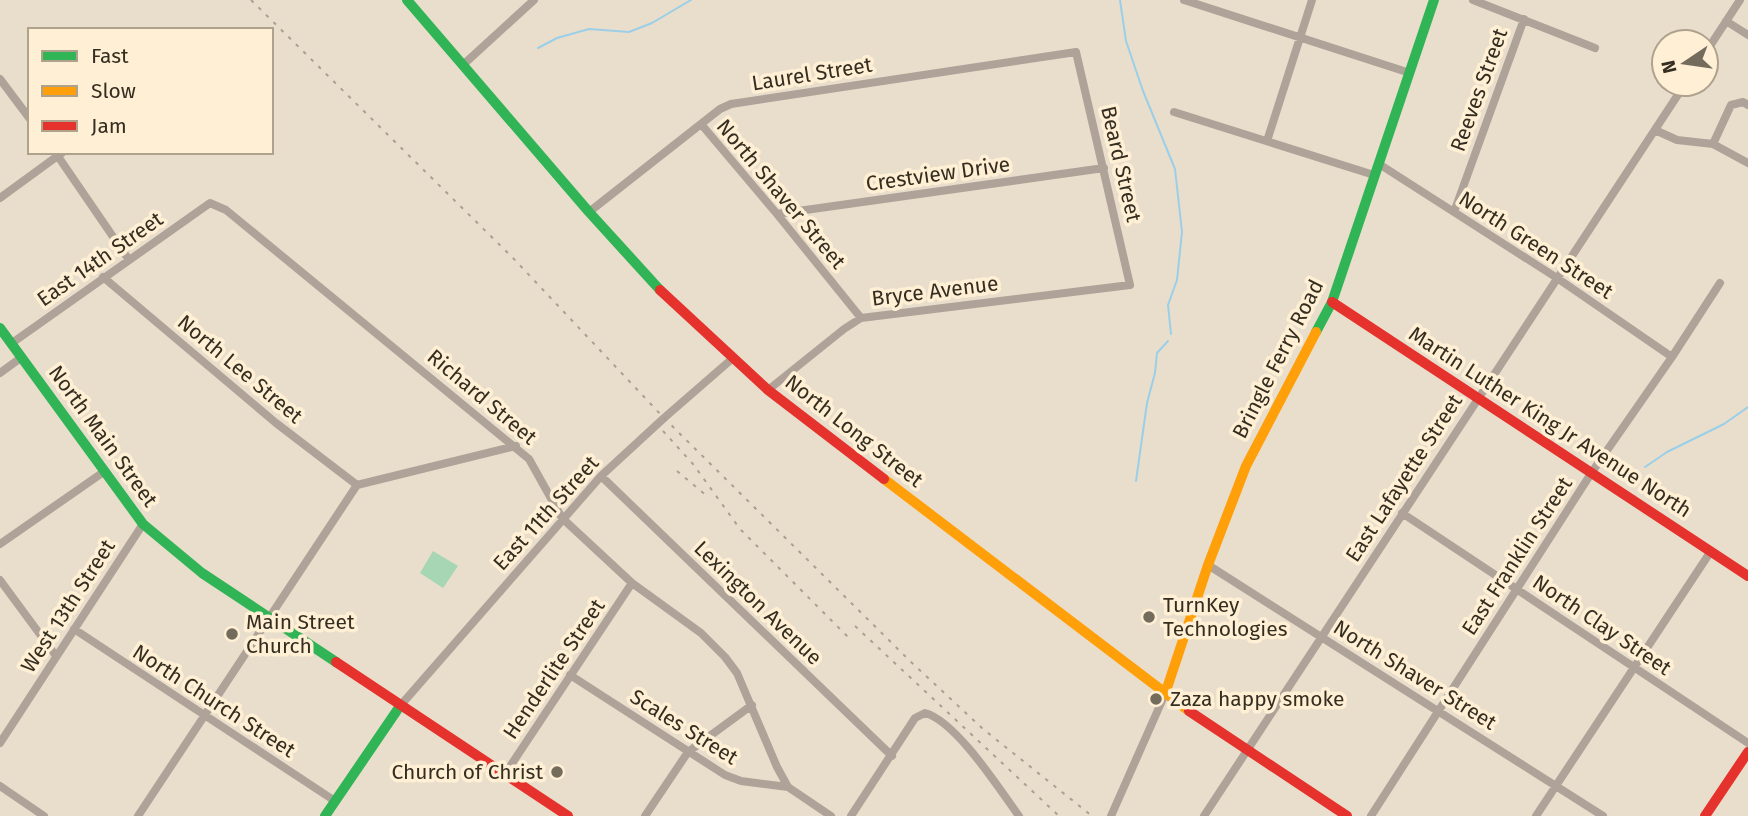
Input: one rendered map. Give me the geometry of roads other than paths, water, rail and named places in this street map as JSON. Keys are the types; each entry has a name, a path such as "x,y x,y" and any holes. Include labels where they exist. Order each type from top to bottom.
{"street":[{"name":"North Long Street","path":"407,0 589,212 670,300 768,390 1165,694 1347,816"},
{"path":"464,64 534,0"},
{"path":"1184,0 1410,73"},
{"path":"1267,141 1312,0"},
{"name":"Bringle Ferry Road","path":"1165,694 1208,565 1246,466 1332,302 1434,0"},
{"path":"1473,0 1595,48"},
{"path":"1720,30 1740,0"},
{"name":"Reeves Street","path":"1454,212 1524,19"},
{"path":"1726,21 1748,35"},
{"name":"Laurel Street","path":"589,212 720,109 731,104 1076,52"},
{"name":"Beard Street","path":"1076,52 1130,285"},
{"path":"0,79 28,116"},
{"name":"East Lafayette Street","path":"1203,816 1676,98"},
{"path":"1713,144 1731,105 1743,102 1748,105"},
{"name":"North Green Street","path":"1174,112 1267,141 1377,169 1454,212 1672,357"},
{"name":"North Shaver Street","path":"701,124 861,318"},
{"path":"1655,130 1677,140 1713,144 1748,163"},
{"path":"0,198 59,154 129,260"},
{"name":"Crestview Drive","path":"777,214 1104,168"},
{"name":"East 14th Street","path":"12,343 210,203"},
{"name":"Richard Street","path":"210,203 226,209 516,446 529,459 562,518 632,583 711,641 737,673 788,787"},
{"name":"North Lee Street","path":"103,277 276,423 357,485"},
{"name":"East Franklin Street","path":"1371,816 1592,472 1720,283"},
{"name":"Bryce Avenue","path":"768,390 844,328 861,318 1130,285"},
{"name":"Martin Luther King Jr Avenue North","path":"1332,302 1748,576"},
{"name":"North Main Street","path":"0,328 143,524 202,573 568,816"},
{"path":"0,373 22,357"},
{"name":"East 11th Street","path":"400,706 601,476 733,358"},
{"path":"138,816 357,485 516,446"},
{"path":"0,544 105,471"},
{"name":"Lexington Avenue","path":"601,476 892,756"},
{"name":"North Clay Street","path":"1402,513 1748,743"},
{"name":"West 13th Street","path":"0,743 143,524"},
{"path":"1536,816 1711,551"},
{"name":"North Shaver Street","path":"1208,565 1603,816"},
{"path":"0,580 56,656"},
{"name":"Henderlite Street","path":"505,774 632,583"},
{"name":"North Church Street","path":"74,629 335,801"},
{"name":"Scales Street","path":"570,675 725,775 741,781 788,787"},
{"path":"1111,816 1165,694"},
{"path":"645,816 688,752 752,705"},
{"path":"325,816 400,706"},
{"path":"851,816 915,718 925,713 960,740 982,765 1018,816"},
{"path":"1705,816 1748,752"},
{"path":"0,786 44,816"},
{"path":"788,787 831,816"}],"waterway":[{"path":"538,48 557,38 589,29 629,32 652,23 691,0"},
{"path":"1120,0 1126,41 1175,169 1182,232 1177,280 1168,305 1171,334"},
{"path":"1136,481 1157,353 1168,341"},
{"path":"1645,467 1667,452 1724,424 1748,407"}],"railway":[{"path":"251,0 513,258 664,418 911,662 983,729 1092,816"},
{"path":"663,431 693,464 740,529 852,641"},
{"path":"677,471 707,496"},
{"path":"855,626 1059,816"}],"place":[{"name":"TurnKey Technologies","path":"1149,617"},
{"name":"Main Street Church","path":"232,634"},
{"name":"Zaza happy smoke","path":"1156,699"},
{"name":"Church of Christ","path":"557,772"}]}
